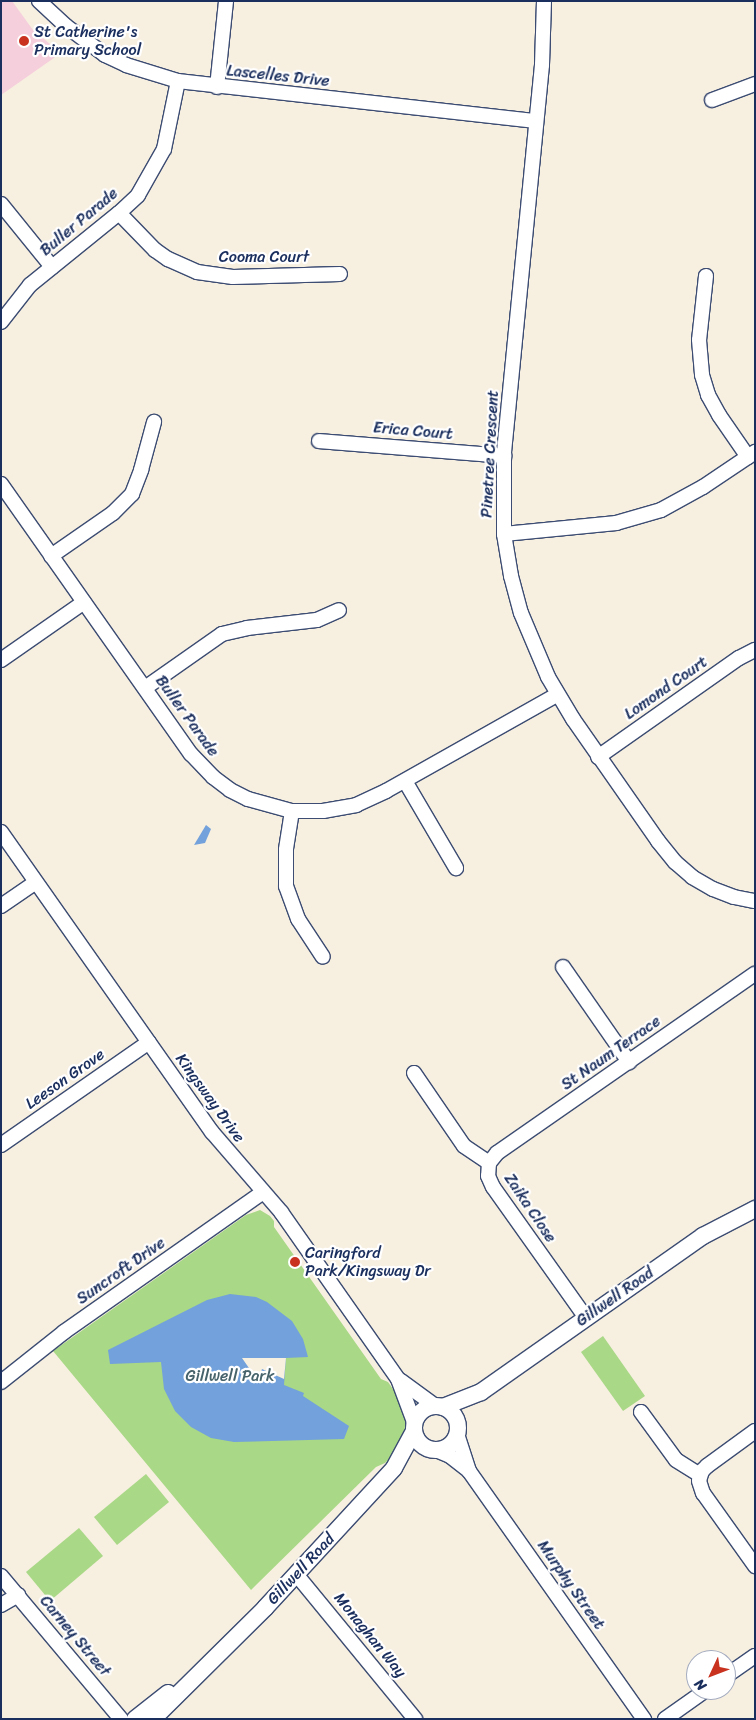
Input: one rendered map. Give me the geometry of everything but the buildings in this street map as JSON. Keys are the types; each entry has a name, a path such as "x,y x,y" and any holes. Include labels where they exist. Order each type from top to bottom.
{"street":[{"name":"Lascelles Drive","path":"39,1 72,31 105,54 126,65 178,82 536,122"},
{"path":"217,87 226,1"},
{"name":"Pinetree Crescent","path":"544,1 544,35 504,456 504,534 521,613 532,643 558,694 636,813 675,862 692,877 713,889 734,897 755,901"},
{"name":"Buller Parade","path":"1,322 18,297 52,267 119,214 138,195 164,149 178,82"},
{"path":"712,100 755,84"},
{"path":"1,204 52,267"},
{"name":"Cooma Court","path":"119,214 155,250 168,259 197,272 233,277 340,274"},
{"path":"504,534 616,523 636,518 679,502 751,454 719,415 708,395 702,375 700,340 706,276"},
{"path":"51,556 113,513 132,494 141,470 154,422"},
{"name":"Erica Court","path":"319,441 504,456"},
{"name":"Buller Parade","path":"1,484 191,754 213,777 230,790 248,799 292,811 323,812 356,805 405,781 558,694"},
{"path":"1,660 84,602"},
{"path":"145,688 222,634 247,628 294,625 317,620 340,610"},
{"name":"Lomond Court","path":"598,757 739,658 755,650"},
{"path":"405,781 456,868"},
{"path":"292,811 286,850 286,886 298,919 323,957"},
{"name":"Kingsway Drive","path":"1,832 212,1132 295,1231 398,1379 414,1427"},
{"path":"1,906 36,882"},
{"path":"563,968 629,1062"},
{"name":"St Naum Terrace","path":"489,1163 497,1153 755,974"},
{"name":"Leeson Grove","path":"1,1145 148,1042"},
{"name":"Zaika Close","path":"414,1073 464,1146 489,1163 488,1176 493,1187 586,1318"},
{"name":"Suncroft Drive","path":"1,1382 64,1332 263,1192"},
{"name":"Gillwell Road","path":"438,1406 481,1392 704,1236 755,1208"},
{"name":"Kingsway Drive","path":"398,1379 438,1406"},
{"name":"Gillwell Road","path":"458,1431 463,1417 481,1392"},
{"path":"438,1406 454,1414 458,1431 449,1446 434,1450 419,1443 414,1427 421,1411 438,1406"},
{"path":"641,1412 676,1460 700,1475"},
{"name":"Gillwell Road","path":"135,1719 160,1713 296,1574 394,1468 414,1427"},
{"name":"Murphy Street","path":"458,1431 469,1471"},
{"path":"755,1431 707,1466 700,1475 700,1487 755,1566"},
{"name":"Gillwell Road","path":"394,1468 434,1450"},
{"name":"Murphy Street","path":"434,1450 450,1456 469,1471 644,1719"},
{"name":"Monaghan Way","path":"296,1574 415,1719"},
{"path":"1,1605 8,1588"},
{"name":"Carney Street","path":"8,1588 121,1719"},
{"path":"736,1669 755,1656"},
{"path":"665,1719 692,1700"}],"shaded area":[{"name":"St Catherine's Primary School","path":"1,1 12,1 33,30 61,53 1,95"}],"green space":[{"name":"Gillwell Park","path":"260,1210 274,1221 274,1227 381,1379 388,1382 400,1399 406,1421 404,1433 395,1454 385,1463 376,1467 251,1590 53,1351 246,1215"},
{"path":"603,1336 645,1396 623,1411 581,1352"},
{"path":"146,1474 169,1502 117,1545 94,1517"},
{"path":"79,1528 103,1556 50,1601 26,1572"}],"water":[{"path":"206,825 211,829 205,843 194,845"},
{"path":"230,1294 256,1297 267,1302 292,1321 303,1339 308,1357 286,1358 284,1385 304,1393 303,1396 349,1426 344,1439 234,1442 211,1438 191,1427 175,1411 164,1389 161,1362 110,1364 108,1350 207,1300"}],"pier":[{"path":"242,1358 286,1358 284,1379 262,1369 260,1375 251,1371"}],"place":[{"name":"St Catherine's Primary School","path":"24,41"},
{"name":"Caringford Park/Kingsway Dr","path":"295,1262"}]}
